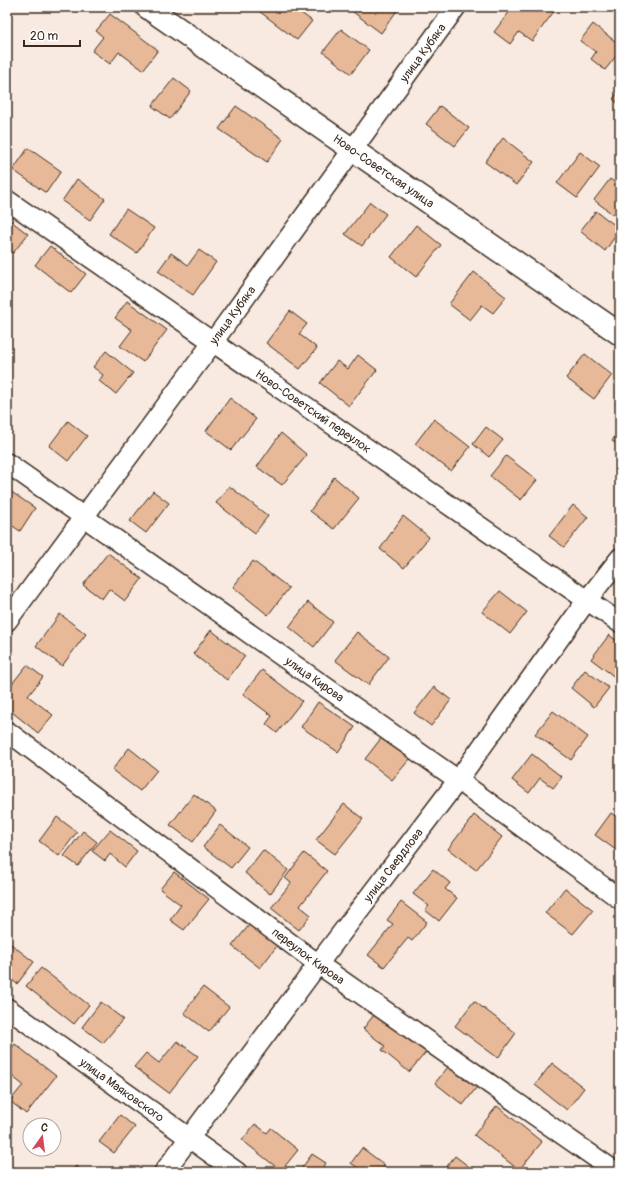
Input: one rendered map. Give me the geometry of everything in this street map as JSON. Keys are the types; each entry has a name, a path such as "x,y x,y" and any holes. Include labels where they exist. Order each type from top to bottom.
{"main road":[{"name":"Ново-Советская улица","path":"148,7 620,334"}],"street":[{"name":"улица Кубяка","path":"7,621 213,342 456,7"},
{"name":"Ново-Советский переулок","path":"7,200 620,623"},
{"name":"улица Кирова","path":"7,463 458,780 620,899"},
{"name":"улица Свердлова","path":"164,1172 318,964 458,780 587,600 620,558"},
{"name":"переулок Кирова","path":"7,731 318,964 616,1172"},
{"name":"улица Маяковского","path":"7,1008 237,1172"}],"building":[{"path":"293,7 312,21 297,40 255,8"},
{"path":"357,7 396,7 398,9 381,33 353,12"},
{"path":"513,7 551,7 555,10 532,41 519,32 510,44 494,32"},
{"path":"110,14 158,50 143,70 119,52 110,64 92,51 103,37 96,31"},
{"path":"593,24 620,45 620,51 605,70 591,59 596,52 580,41"},
{"path":"341,29 369,50 351,74 323,52"},
{"path":"174,78 191,91 170,119 152,106"},
{"path":"620,90 620,105 613,99"},
{"path":"236,106 283,139 267,162 219,129"},
{"path":"440,106 469,128 455,146 426,124"},
{"path":"503,138 534,162 516,185 485,162"},
{"path":"28,148 61,171 46,193 13,170"},
{"path":"580,152 600,167 577,198 557,183"},
{"path":"77,179 105,199 90,220 62,201"},
{"path":"610,179 620,186 620,210 615,216 594,200"},
{"path":"370,202 386,214 362,246 345,234"},
{"path":"126,209 154,228 137,253 109,234"},
{"path":"596,211 620,229 605,251 580,231"},
{"path":"7,218 28,234 13,253 7,248"},
{"path":"416,225 441,245 416,277 391,257"},
{"path":"50,246 86,274 71,293 35,265"},
{"path":"199,250 216,262 193,295 158,271 171,253 188,265"},
{"path":"474,272 506,297 493,313 482,305 470,320 449,304"},
{"path":"127,301 167,330 143,362 120,346 132,330 115,318"},
{"path":"290,311 307,324 299,334 317,348 300,369 266,343"},
{"path":"106,351 133,373 116,394 99,381 103,375 93,367"},
{"path":"585,354 612,375 594,399 566,378"},
{"path":"358,355 377,370 349,406 320,383 337,361 348,369"},
{"path":"230,398 256,419 231,450 206,431"},
{"path":"620,398 620,407 615,404"},
{"path":"434,419 470,447 451,471 415,444"},
{"path":"68,421 87,436 68,461 49,446"},
{"path":"486,427 503,440 489,457 473,444"},
{"path":"620,429 620,446 612,441"},
{"path":"281,433 307,455 282,485 257,467"},
{"path":"506,456 537,480 521,500 490,476"},
{"path":"334,477 359,498 334,529 310,511"},
{"path":"229,486 268,516 255,533 216,503"},
{"path":"7,489 35,508 20,531 7,522"},
{"path":"153,491 169,503 146,533 130,521"},
{"path":"573,505 588,517 564,547 549,536"},
{"path":"403,516 429,537 404,568 380,549"},
{"path":"108,553 142,579 125,601 109,589 102,599 83,585"},
{"path":"253,561 289,588 268,615 233,587"},
{"path":"500,591 527,612 510,634 482,612"},
{"path":"308,602 333,622 314,647 289,627"},
{"path":"60,614 86,634 62,666 36,646"},
{"path":"211,630 245,656 227,680 193,654"},
{"path":"357,632 389,657 368,685 335,660"},
{"path":"609,635 620,643 620,681 591,659"},
{"path":"27,665 43,677 28,696 53,715 38,733 7,708 7,690"},
{"path":"262,670 302,701 277,733 266,724 272,716 243,694"},
{"path":"585,670 609,688 594,707 571,688"},
{"path":"434,687 451,700 431,726 414,713"},
{"path":"318,702 355,727 338,752 301,727"},
{"path":"553,711 588,737 571,760 535,734"},
{"path":"382,737 410,759 392,780 365,759"},
{"path":"129,748 157,770 140,791 112,770"},
{"path":"532,754 562,777 553,788 540,778 529,793 512,780"},
{"path":"194,794 216,811 193,842 170,825"},
{"path":"344,804 363,819 335,854 316,840"},
{"path":"611,813 620,819 620,853 595,835"},
{"path":"474,815 502,837 476,870 448,849"},
{"path":"57,817 77,832 59,856 39,841"},
{"path":"220,825 248,847 231,868 203,847"},
{"path":"110,830 137,851 125,867 110,854 105,861 92,851"},
{"path":"83,831 97,842 78,866 64,856"},
{"path":"263,850 288,870 270,894 245,873"},
{"path":"304,853 327,871 300,906 311,915 299,930 271,908 291,883 285,878"},
{"path":"433,869 450,883 445,889 457,898 439,921 425,910 429,906 413,894"},
{"path":"174,872 209,899 184,930 170,920 181,905 160,889"},
{"path":"565,888 593,910 573,934 545,913"},
{"path":"401,902 427,922 412,941 408,938 384,967 368,955 393,924 387,920"},
{"path":"250,924 277,946 260,968 232,946"},
{"path":"7,941 34,962 17,984 7,976"},
{"path":"41,968 89,1005 74,1024 26,986"},
{"path":"203,987 229,1007 209,1032 184,1013"},
{"path":"474,1001 516,1033 498,1058 455,1026"},
{"path":"101,1002 123,1019 103,1043 82,1027"},
{"path":"377,1011 427,1051 409,1072 382,1050 385,1046 363,1029"},
{"path":"177,1041 198,1056 169,1093 134,1067 146,1053 159,1063"},
{"path":"15,1044 56,1076 26,1114 10,1101 23,1085 7,1072 7,1054"},
{"path":"452,1062 480,1083 463,1105 435,1083"},
{"path":"552,1063 584,1088 567,1110 535,1085"},
{"path":"497,1106 542,1142 519,1170 474,1135"},
{"path":"120,1115 135,1127 114,1153 99,1142"},
{"path":"255,1124 267,1133 271,1128 298,1150 281,1171 242,1140"},
{"path":"362,1148 385,1165 380,1172 364,1172 351,1163"},
{"path":"312,1154 326,1163 320,1172 299,1172"},
{"path":"455,1156 476,1172 446,1172 444,1170"},
{"path":"76,1166 84,1172 71,1172"}]}
